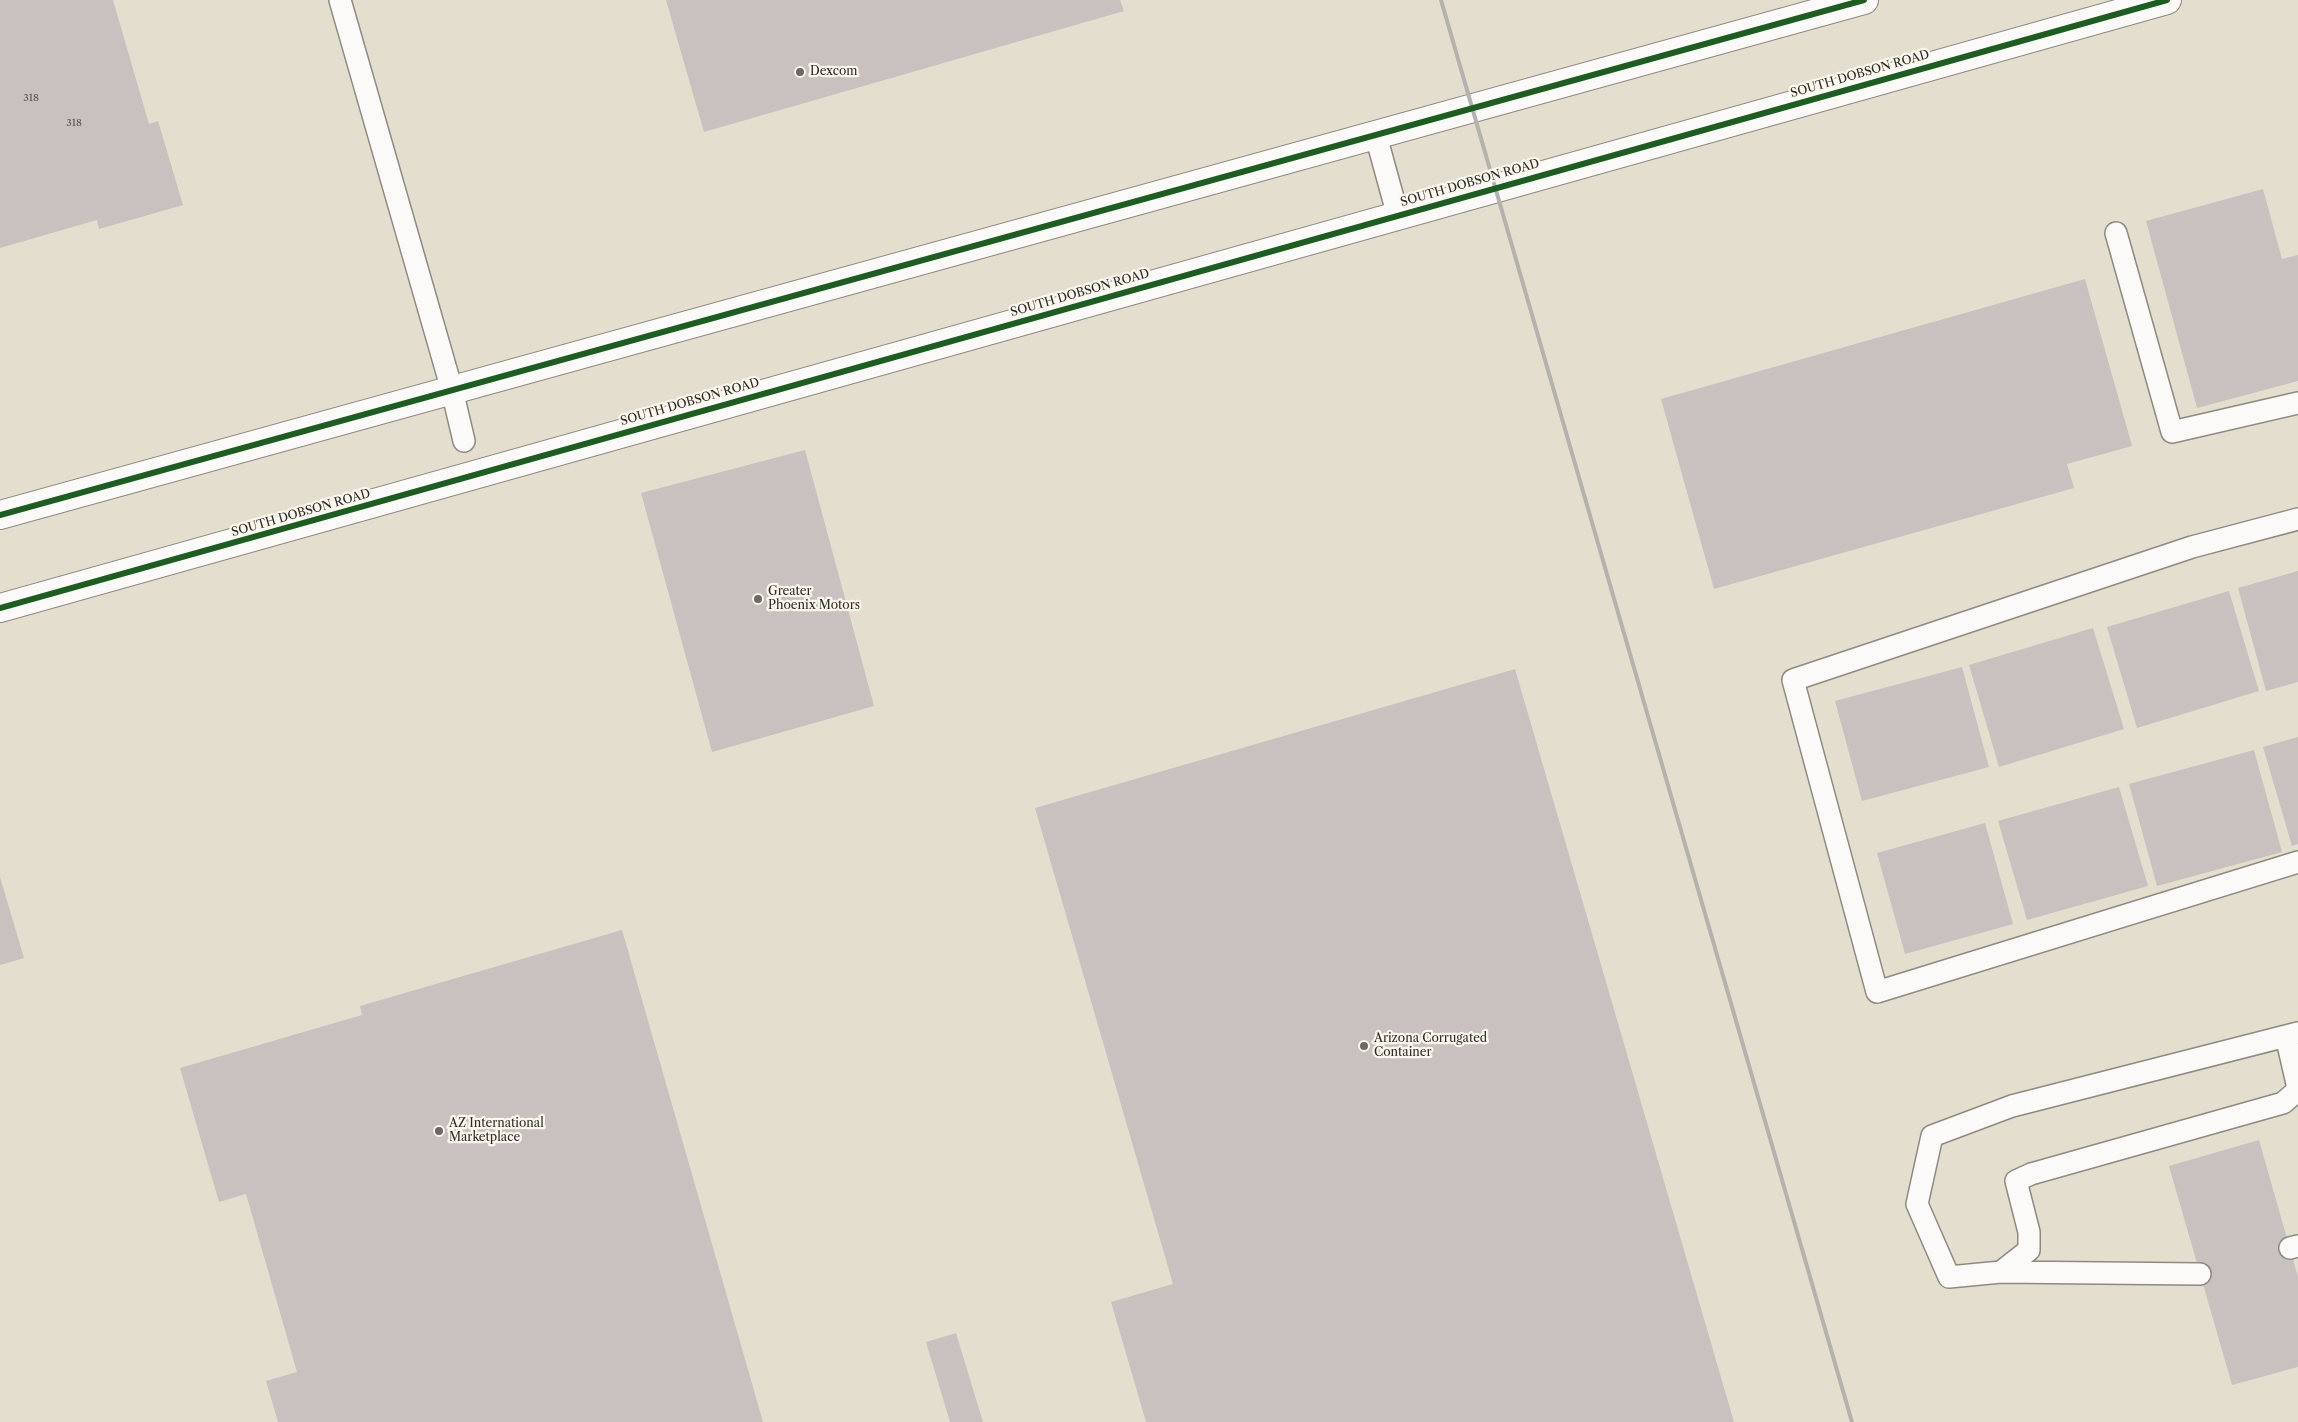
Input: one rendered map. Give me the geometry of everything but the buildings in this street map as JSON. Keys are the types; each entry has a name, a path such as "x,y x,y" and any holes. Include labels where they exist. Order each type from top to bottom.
{"main road":[{"path":"0,515 1864,0"},
{"path":"2066,28 2088,0"},
{"name":"SOUTH DOBSON ROAD","path":"0,608 2167,0"}],"lane":[{"path":"340,0 452,390 464,441"},
{"path":"1376,136 1398,216"},
{"path":"2116,233 2172,432 2298,403"},
{"path":"2298,519 2192,547 1793,680 1877,992 2298,862"},
{"path":"2000,1272 2029,1250 2029,1232 2016,1181 2031,1174 2283,1103 2298,1089 2292,1034 2012,1106 1932,1136 1917,1204 1949,1277 2000,1272 2200,1274"}],"railway":[{"path":"1441,0 1852,1422"}],"cycle path":[{"path":"0,515 1864,0"},
{"path":"0,608 2167,0"}],"place":[{"name":"Dexcom","path":"800,72"},
{"name":"Greater Phoenix Motors","path":"758,599"},
{"name":"Arizona Corrugated Container","path":"1364,1046"},
{"name":"AZ International Marketplace","path":"439,1131"}]}
